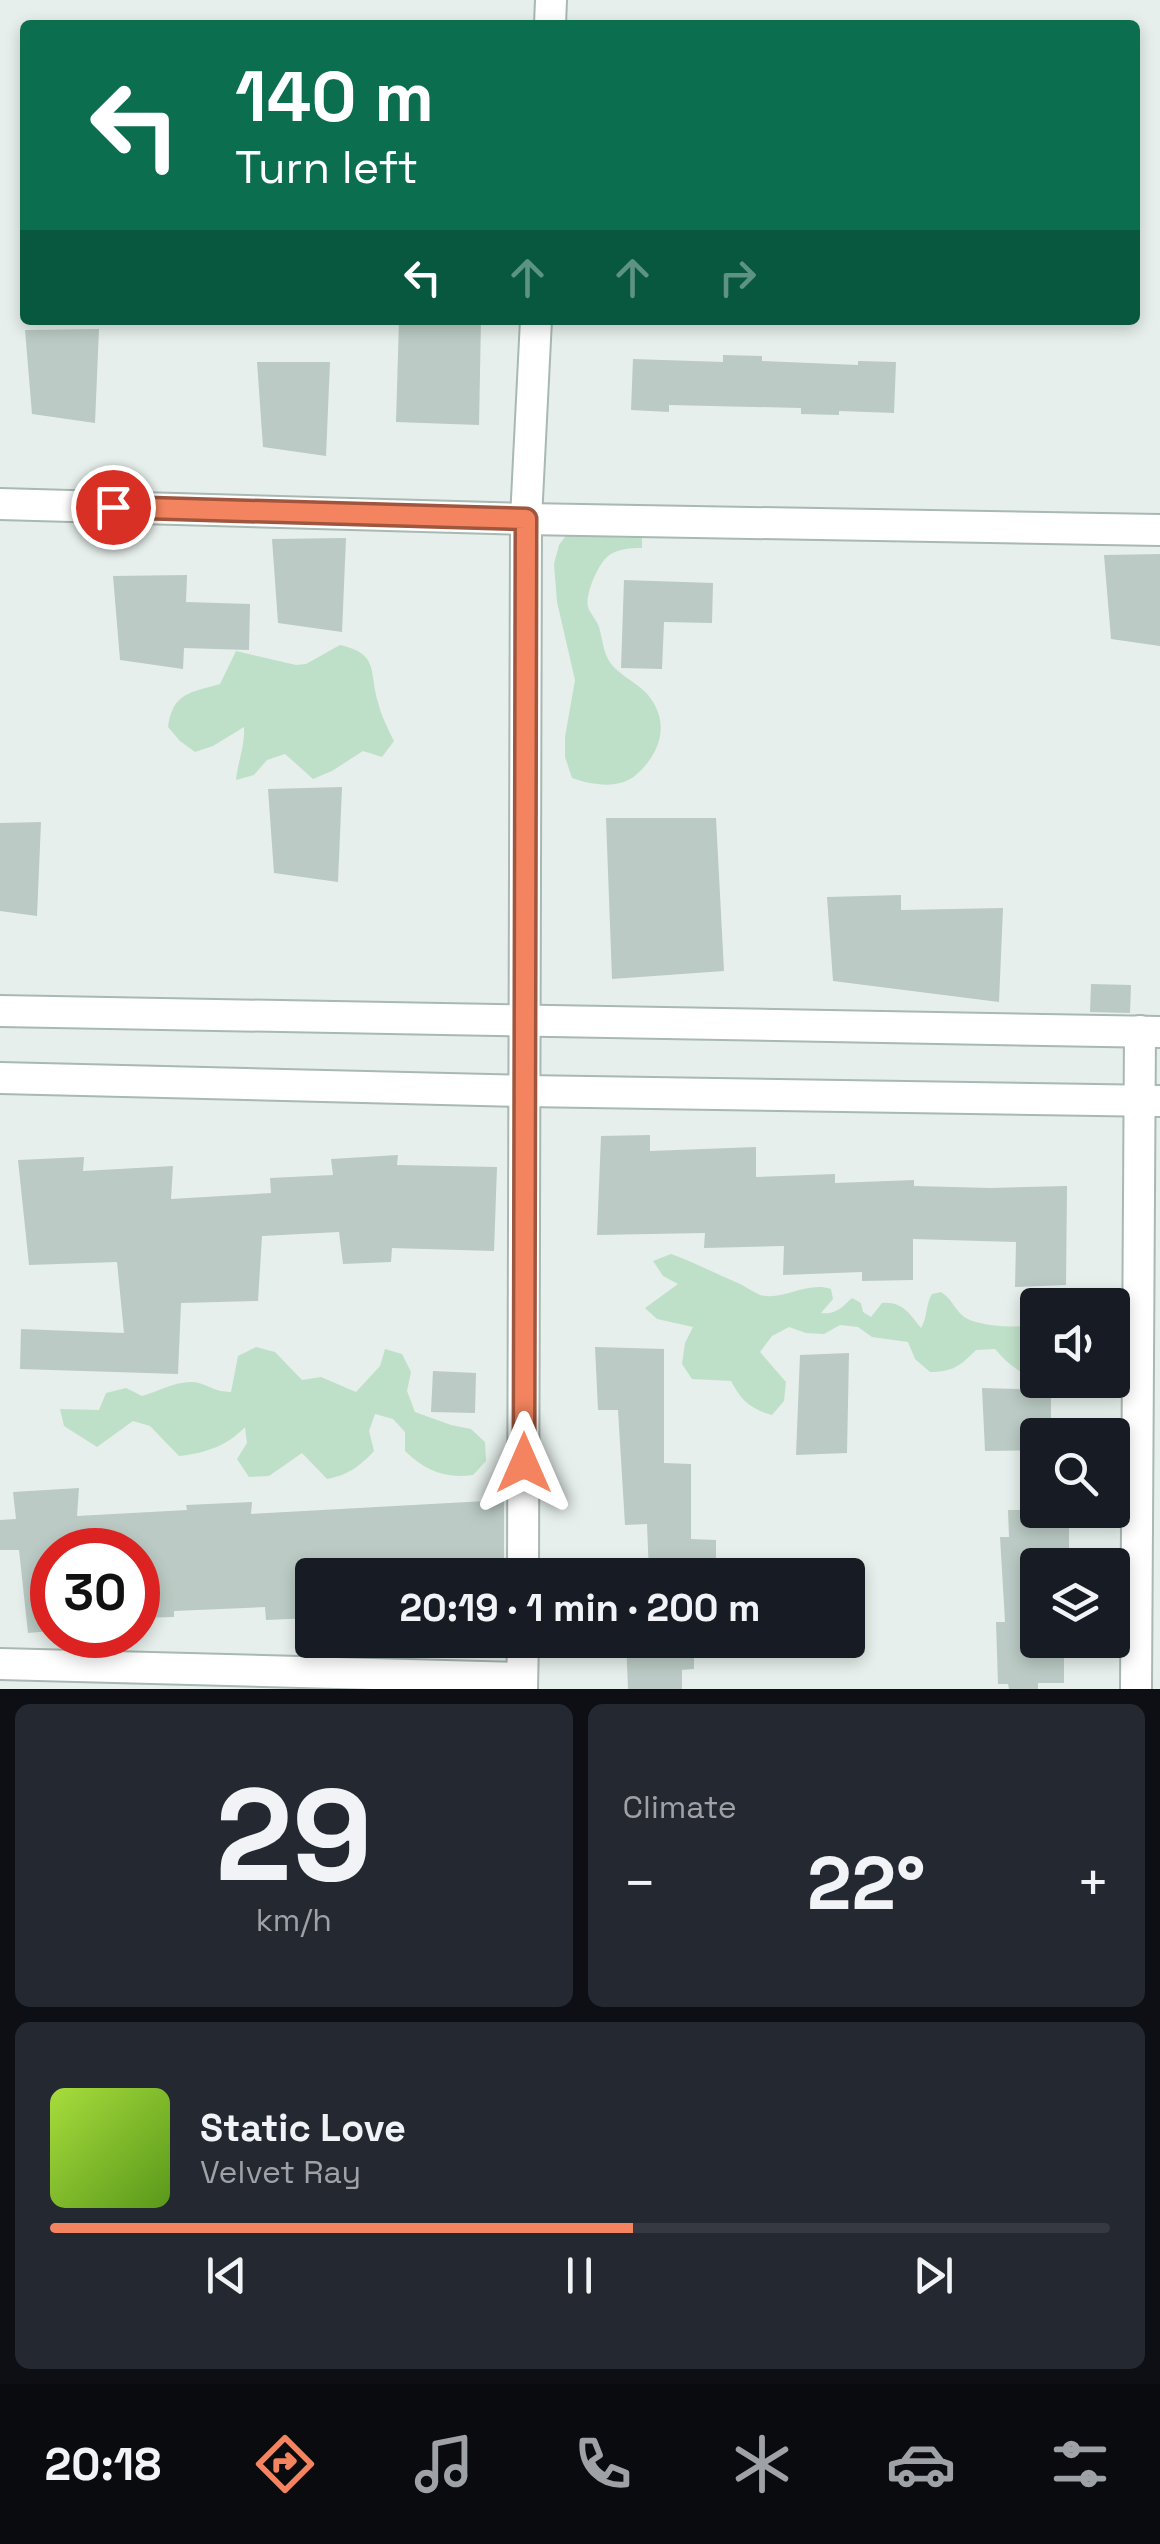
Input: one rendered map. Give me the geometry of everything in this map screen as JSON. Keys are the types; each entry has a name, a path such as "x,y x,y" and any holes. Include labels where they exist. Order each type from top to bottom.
{"street":[{"path":"523,1558 526,519 536,325"},
{"path":"0,504 526,519 1160,530"},
{"path":"0,1010 1150,1032 1136,1689"},
{"path":"0,1078 1150,1101"},
{"path":"0,1664 522,1684 522,1658"}],"green space":[{"path":"571,529 623,538 642,536 642,548 609,555 588,596 589,610 611,663 647,693 660,719 659,739 651,758 630,779 614,784 572,778 565,757 575,680 557,602 554,564 559,545"},
{"path":"340,645 361,653 370,665 379,707 394,741 382,757 363,751 313,779 285,754 267,760 254,775 236,780 244,727 195,752 168,727 179,700 220,684 236,651 296,665 306,664"},
{"path":"671,1254 760,1295 813,1287 831,1289 833,1299 821,1313 835,1312 852,1298 871,1317 882,1303 895,1304 921,1328 932,1294 941,1292 968,1319 1020,1326 1020,1371 995,1349 976,1350 956,1367 930,1372 915,1359 908,1342 872,1337 858,1327 840,1325 824,1334 789,1327 772,1336 760,1352 786,1382 784,1401 772,1415 747,1403 731,1381 692,1379 682,1364 685,1343 693,1327 657,1319 645,1308 678,1284 663,1276 653,1261"},
{"path":"256,1347 275,1352 302,1380 321,1377 356,1392 380,1366 385,1349 402,1354 411,1372 407,1391 415,1412 471,1429 485,1442 486,1461 473,1475 436,1472 405,1451 405,1432 393,1419 375,1414 369,1431 374,1451 353,1470 327,1479 302,1453 269,1476 249,1477 237,1459 247,1443 245,1427 215,1448 179,1456 150,1426 133,1421 97,1447 64,1426 60,1409 99,1410 106,1393 126,1388 142,1396 192,1382 231,1392 238,1356"}],"building":[{"path":"399,325 481,325 479,425 396,422"},
{"path":"99,329 95,423 32,414 25,330"},
{"path":"723,355 762,356 762,361 858,365 858,361 896,362 894,413 801,414 801,408 669,405 669,412 631,410 633,359 723,362"},
{"path":"257,362 330,362 326,456 263,447"},
{"path":"346,538 342,632 278,623 272,539"},
{"path":"1160,554 1160,646 1111,639 1104,555"},
{"path":"187,575 186,602 250,604 249,650 184,648 183,669 120,660 113,576"},
{"path":"624,580 713,583 712,623 664,622 662,669 621,668"},
{"path":"342,787 338,882 274,873 268,789"},
{"path":"606,818 716,818 724,971 612,979"},
{"path":"41,822 37,916 0,911 0,823"},
{"path":"901,895 901,910 1003,908 999,1002 833,981 827,897"},
{"path":"1091,984 1131,985 1130,1013 1090,1012"},
{"path":"650,1135 650,1151 756,1147 756,1177 835,1174 835,1183 914,1180 914,1186 1067,1186 1066,1285 1015,1287 1016,1242 913,1239 913,1280 862,1281 862,1272 783,1275 784,1246 704,1248 705,1233 597,1235 601,1136"},
{"path":"398,1155 397,1165 497,1167 494,1251 392,1248 391,1262 343,1264 339,1232 262,1236 258,1301 181,1303 178,1374 20,1369 21,1329 124,1333 117,1262 29,1265 18,1160 84,1157 83,1171 173,1166 171,1199 271,1193 270,1178 333,1175 331,1159"},
{"path":"595,1347 664,1349 664,1463 691,1464 691,1539 716,1540 716,1558 648,1558 647,1524 625,1525 618,1410 598,1410"},
{"path":"849,1353 847,1453 796,1455 800,1355"},
{"path":"433,1371 476,1373 475,1413 431,1412"},
{"path":"982,1388 1020,1389 1020,1398 1051,1398 1051,1418 1020,1418 1020,1450 985,1451"},
{"path":"79,1488 77,1516 252,1502 251,1514 504,1500 504,1558 295,1558 295,1619 266,1620 265,1607 174,1611 174,1617 160,1617 160,1528 30,1528 28,1633 19,1550 0,1550 0,1520 16,1519 13,1492"},
{"path":"1008,1510 1020,1510 1020,1528 1069,1528 1069,1548 1020,1548 1020,1658 1064,1658 1064,1683 1038,1683 1038,1689 1009,1689 1008,1684 998,1684 996,1622 1005,1622 1000,1537 1009,1537"},
{"path":"627,1658 694,1658 694,1669 682,1670 682,1689 628,1689"}],"route":[{"path":"113,507 526,519 524,1463"}]}
